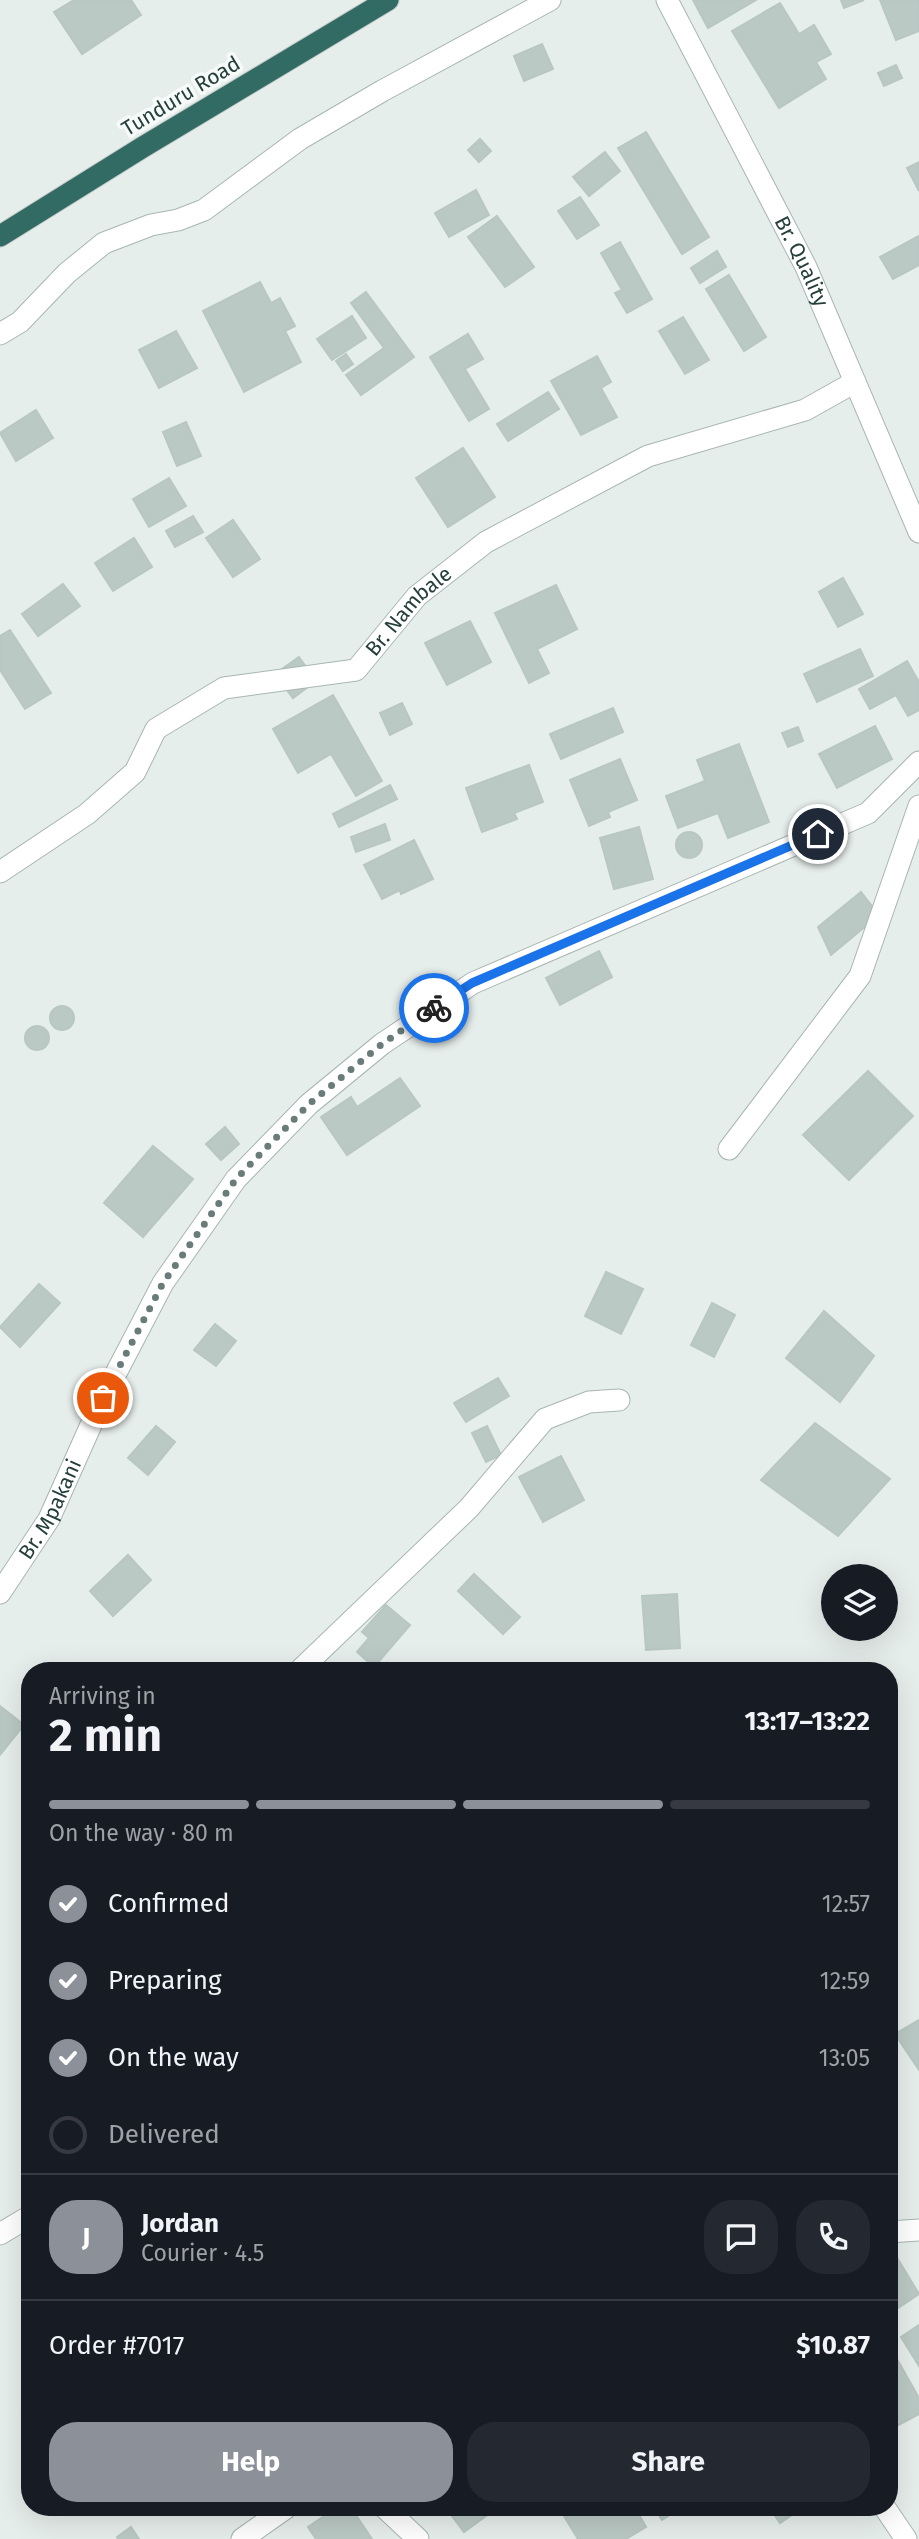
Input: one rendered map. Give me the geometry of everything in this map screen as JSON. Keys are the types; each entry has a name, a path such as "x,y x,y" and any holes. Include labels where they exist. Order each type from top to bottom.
{"highway":[{"name":"Tunduru Road","path":"0,236 388,0"}],"street":[{"path":"0,334 20,322 67,273 104,243 151,225 178,220 204,210 300,139 382,91 550,0"},
{"name":"Br. Quality","path":"667,0 806,267 919,532"},
{"name":"Br. Nambale","path":"0,872 87,814 135,772 156,729 224,688 356,670 417,596 486,541 648,456 805,410 855,382"},
{"name":"Br. Mpakani","path":"0,1593 49,1519 103,1398 163,1283 236,1179 309,1104 382,1044 472,983 868,813 919,762"},
{"path":"729,1149 860,975 919,806"},
{"path":"308,1662 469,1508 545,1419 589,1402 619,1400"},
{"path":"0,2234 21,2221"},
{"path":"898,2231 919,2230"},
{"path":"242,2539 275,2516"},
{"path":"394,2516 418,2539"},
{"path":"890,2516 906,2539"}],"building":[{"path":"74,0 131,0 141,15 82,54 54,12"},
{"path":"693,0 756,0 708,28"},
{"path":"841,0 864,0 844,8"},
{"path":"880,0 919,0 919,31 896,40"},
{"path":"780,3 799,34 814,25 831,54 816,62 826,79 779,108 732,31"},
{"path":"542,44 553,69 524,81 514,56"},
{"path":"896,65 902,78 884,86 878,73"},
{"path":"646,132 709,237 682,254 618,148"},
{"path":"480,139 491,151 479,162 468,150"},
{"path":"605,152 620,171 589,196 573,177"},
{"path":"919,162 919,191 907,168"},
{"path":"476,190 489,215 449,237 435,213"},
{"path":"580,197 599,225 577,239 558,211"},
{"path":"497,216 534,267 505,287 468,237"},
{"path":"919,236 919,265 893,279 880,257"},
{"path":"620,242 652,299 627,313 615,293 622,290 601,253"},
{"path":"717,251 726,267 700,283 691,268"},
{"path":"729,275 766,337 744,351 706,289"},
{"path":"260,282 271,303 280,298 295,326 285,331 301,362 244,392 203,311"},
{"path":"366,292 414,357 361,395 346,375 384,348 351,303"},
{"path":"352,316 366,338 332,360 317,339"},
{"path":"683,317 709,360 685,374 659,331"},
{"path":"176,331 197,368 159,388 139,350"},
{"path":"468,334 483,359 465,369 489,409 469,421 430,357"},
{"path":"346,354 353,364 343,371 336,361"},
{"path":"597,356 611,382 601,388 617,417 581,435 551,381"},
{"path":"548,392 559,409 508,441 497,424"},
{"path":"36,410 53,438 16,461 0,433"},
{"path":"186,422 201,456 177,466 163,432"},
{"path":"463,448 495,497 448,527 416,478"},
{"path":"169,478 186,506 149,527 133,499"},
{"path":"193,516 203,532 175,547 166,531"},
{"path":"233,520 260,559 233,577 206,538"},
{"path":"134,538 152,567 113,591 95,563"},
{"path":"843,578 863,614 838,627 819,592"},
{"path":"63,584 80,606 38,636 22,614"},
{"path":"556,585 577,629 537,649 549,673 529,683 495,613"},
{"path":"470,621 491,662 447,685 425,643"},
{"path":"10,630 51,693 25,709 0,670 0,636"},
{"path":"860,649 873,676 817,702 804,674"},
{"path":"299,657 316,681 293,698 275,674"},
{"path":"907,661 919,682 919,710 908,716 896,695 870,709 859,689"},
{"path":"333,695 382,781 356,796 331,754 298,773 273,729"},
{"path":"402,703 412,724 390,735 380,713"},
{"path":"613,708 623,732 561,759 550,734"},
{"path":"875,726 892,759 837,788 819,754"},
{"path":"798,727 803,741 788,747 782,733"},
{"path":"739,744 769,822 728,838 718,813 678,828 666,796 705,781 697,760"},
{"path":"620,759 637,800 608,812 610,817 589,826 570,780"},
{"path":"529,765 543,802 514,813 517,819 482,832 466,788"},
{"path":"390,785 397,799 339,827 333,814"},
{"path":"385,824 390,840 356,852 351,837"},
{"path":"639,827 653,879 614,889 600,838"},
{"path":"689,832 698,836 702,845 698,854 689,858 680,854 676,845 680,836"},
{"path":"414,840 433,879 401,894 400,890 382,899 364,865"},
{"path":"861,892 879,915 831,955 818,927"},
{"path":"599,951 612,977 560,1005 546,978"},
{"path":"62,1006 73,1013 74,1018 67,1029 62,1030 51,1023 50,1018 57,1007"},
{"path":"37,1026 46,1029 49,1038 46,1047 37,1050 28,1047 25,1038 28,1029"},
{"path":"868,1071 913,1116 849,1180 803,1135"},
{"path":"400,1078 420,1106 347,1155 321,1117 351,1097 357,1107"},
{"path":"225,1127 239,1144 221,1160 206,1144"},
{"path":"153,1146 193,1179 143,1237 104,1203"},
{"path":"606,1272 643,1289 621,1334 585,1316"},
{"path":"39,1284 60,1303 20,1347 0,1327"},
{"path":"712,1303 735,1315 714,1357 691,1345"},
{"path":"824,1311 874,1356 840,1402 786,1358"},
{"path":"215,1324 236,1341 216,1366 194,1350"},
{"path":"498,1378 509,1396 466,1422 454,1403"},
{"path":"815,1423 890,1479 838,1536 761,1480"},
{"path":"156,1426 175,1442 148,1475 128,1458"},
{"path":"487,1426 501,1455 486,1462 472,1433"},
{"path":"561,1456 584,1500 543,1522 519,1477"},
{"path":"128,1555 151,1580 113,1616 90,1591"},
{"path":"474,1574 520,1617 503,1634 458,1591"},
{"path":"677,1594 680,1648 646,1650 642,1596"},
{"path":"386,1605 410,1625 378,1662 368,1662 357,1652 369,1638 362,1632"},
{"path":"0,1706 21,1723 21,1729 0,1755"},
{"path":"919,2020 919,2070 898,2038 898,2032"},
{"path":"898,2259 919,2294 898,2308"},
{"path":"919,2325 919,2366 901,2337"},
{"path":"898,2361 919,2398 919,2414 898,2425"},
{"path":"324,2516 356,2516 372,2539 316,2539 308,2527"},
{"path":"452,2516 486,2516 464,2532"},
{"path":"564,2516 640,2516 646,2527 626,2539 578,2539"},
{"path":"775,2516 790,2516 780,2523"},
{"path":"131,2527 139,2539 118,2539 117,2537"}],"way so far":[{"path":"103,1398 163,1283 236,1179 309,1104 382,1044 434,1008"}],"route":[{"path":"434,1008 472,983 818,834"}]}
